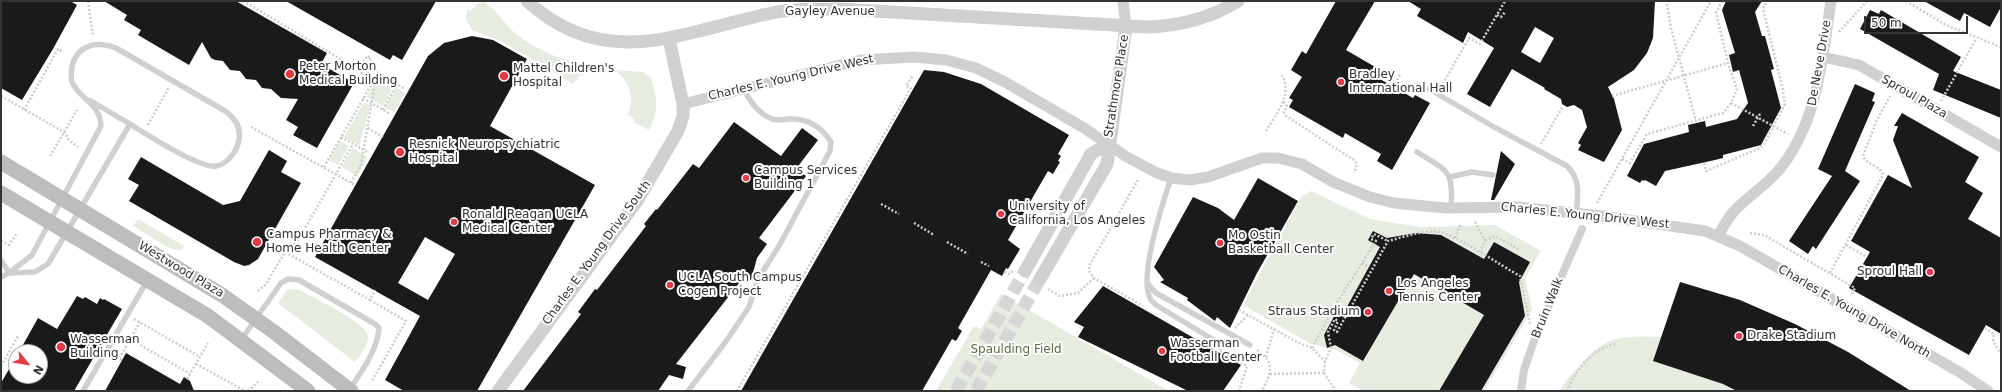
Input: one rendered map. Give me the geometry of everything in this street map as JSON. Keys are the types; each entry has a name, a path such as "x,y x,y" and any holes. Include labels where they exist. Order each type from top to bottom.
{"main road":[{"name":"Westwood Plaza","path":"1,162 222,294 257,318 350,391"},
{"path":"1,193 208,316 308,391"}],"street":[{"name":"Gayley Avenue","path":"527,1 539,12 562,27 580,35 606,41 634,43 669,39 773,13 802,10 849,10 1126,27 1174,26 1191,23 1211,15 1238,1"},
{"path":"1123,1 1126,27"},
{"name":"De Neve Drive","path":"1718,236 1736,209 1760,189 1778,170 1797,142 1811,111 1823,57 1831,1"},
{"name":"Strathmore Place","path":"1040,279 1106,164 1126,27"},
{"name":"Charles E. Young Drive South","path":"498,391 637,200 678,130 683,116 684,104 669,39"},
{"name":"Charles E. Young Drive West","path":"684,104 861,60 914,57 946,60 976,68 1005,82 1084,128 1155,172 1171,178 1190,180 1208,177 1262,158 1278,158 1302,164 1333,182 1370,197 1394,203 1451,208 1518,207 1687,228 1705,231 1718,236"},
{"name":"Sproul Plaza","path":"1823,57 1859,64 2001,147"},
{"name":"Strathmore Place","path":"1025,271 1091,154 1108,144"},
{"name":"Bruin Walk","path":"1521,391 1524,370 1536,334 1582,229"},
{"name":"Charles E. Young Drive North","path":"1718,236 1740,246 1961,373 1988,391"}],"lane":[{"path":"95,44 104,44 116,48 225,111 236,123 240,131 236,148 226,162 216,166 197,162 130,124 77,91 72,82 71,72 74,60 83,49 95,44"},
{"path":"688,391 727,340 749,307 758,279 779,246 830,151 831,142 825,133 808,121 769,118 753,105 743,89"},
{"path":"1429,89 1494,127 1538,149 1567,166 1575,173 1578,181 1576,214"},
{"path":"1,277 9,273 32,255 101,126 101,119 88,99"},
{"path":"9,273 35,272 44,268 53,257 130,124"},
{"path":"1417,152 1445,170 1450,177 1451,208"},
{"path":"1450,177 1472,172 1493,175"},
{"path":"1171,178 1149,258 1149,297 1156,306 1217,342"},
{"path":"1,260 9,273"},
{"path":"241,340 282,284 288,279 294,278 375,324 379,328 379,337 350,391"},
{"path":"83,391 147,280"},
{"path":"1148,284 1156,292 1250,345"}],"path":[{"path":"88,1 95,44"},
{"path":"243,1 359,70 367,56 371,58 361,74 366,77 370,69 405,89"},
{"path":"1438,94 1469,38 1480,44 1505,1"},
{"path":"1597,204 1712,1"},
{"path":"1622,159 1630,163 1647,134 1723,113 1731,103 1737,89 1728,63 1716,13 1722,1"},
{"path":"1704,163 1706,171 1760,148 1774,127 1785,104 1783,90 1763,10 1767,1"},
{"path":"1835,37 1867,1"},
{"path":"1906,1 1946,25 1976,39 2001,47"},
{"path":"1667,4 1696,121"},
{"path":"1497,15 1501,17 1505,12"},
{"path":"1945,95 1976,39"},
{"path":"24,110 58,49 62,52"},
{"path":"1612,96 1728,63"},
{"path":"1393,87 1401,73"},
{"path":"324,167 377,74"},
{"path":"351,183 361,165 377,74"},
{"path":"737,391 911,88 906,86 913,74"},
{"path":"1266,132 1283,102 1286,92 1286,82 1282,75"},
{"path":"383,110 397,84"},
{"path":"1830,273 1883,174 1882,171 1864,160 1863,156 1877,120 1895,86"},
{"path":"147,125 169,87"},
{"path":"1,96 64,132 69,140 78,147"},
{"path":"363,98 390,114"},
{"path":"1283,102 1288,106 1284,112 1286,116 1354,160 1357,164 1354,172"},
{"path":"1731,103 1788,134"},
{"path":"1538,149 1563,106"},
{"path":"50,156 77,110"},
{"path":"1753,126 1761,112"},
{"path":"251,127 356,185"},
{"path":"368,128 383,137"},
{"path":"341,137 369,154"},
{"path":"258,291 266,284 286,252 298,239 353,144"},
{"path":"1094,278 1089,271 1089,266 1138,180"},
{"path":"881,204 899,214"},
{"path":"1475,222 1485,240"},
{"path":"914,223 934,234"},
{"path":"1455,238 1461,223"},
{"path":"1312,348 1335,306 1376,241 1370,239 1374,234 1388,241 1425,232 1440,232 1455,238 1520,276 1529,322 1536,334"},
{"path":"1750,233 1764,235 1830,273 1855,288 1852,294"},
{"path":"1,241 9,246 17,234"},
{"path":"1480,253 1485,240 1495,236 1518,249"},
{"path":"1336,391 1324,373 1325,361 1331,348 1328,332 1335,319 1338,321 1334,330 1337,332 1388,241"},
{"path":"947,242 968,254"},
{"path":"1846,245 1867,257"},
{"path":"286,252 370,300 375,290"},
{"path":"981,262 989,266"},
{"path":"1362,262 1370,268"},
{"path":"1335,306 1347,313"},
{"path":"1239,310 1296,342 1312,348 1325,361"},
{"path":"126,315 200,357"},
{"path":"1228,333 1248,315"},
{"path":"122,360 120,359 140,322"},
{"path":"1985,328 1994,334 1993,341 2001,354"},
{"path":"1266,357 1274,329"},
{"path":"1,366 18,336"},
{"path":"130,339 190,374"},
{"path":"187,379 208,343"},
{"path":"1567,391 1579,369 1590,357 1606,345 1615,344"},
{"path":"1250,345 1266,357 1270,365 1270,374 1262,391"},
{"path":"196,364 246,391 259,381"},
{"path":"1270,374 1324,373"}],"green space":[{"path":"483,2 492,8 516,34 525,41 545,52 565,60 598,68 580,76 573,84 501,41 472,30 466,18 467,9 470,11 476,5"},
{"path":"613,70 643,72 651,77 656,98 656,110 649,130 633,122 634,118 628,115 631,102 630,90 624,79"},
{"path":"377,78 393,87 383,106 367,97"},
{"path":"396,88 405,93 394,112 385,108"},
{"path":"364,102 370,105 360,146 344,137"},
{"path":"340,141 349,146 338,165 329,160"},
{"path":"353,148 368,157 357,176 342,167"},
{"name":"Los Angeles Tennis Center","path":"1311,191 1370,219 1420,227 1495,225 1541,251 1525,278 1532,310 1484,391 1363,391 1349,383 1360,363 1336,350 1309,343 1243,305 1301,197"},
{"path":"138,219 184,246 182,250 171,249 133,226"},
{"name":"Drake Stadium","path":"1680,282 1740,300 1909,391 1560,391 1563,385 1585,359 1604,344 1627,337 1661,337"},
{"path":"287,290 300,290 339,311 366,331 368,337 367,344 355,362 278,303"},
{"name":"Spaulding Field","path":"1001,294 1169,391 936,391 974,326 981,329"}],"building":[{"path":"1,1 70,1 77,5 53,49 22,100 1,88"},
{"name":"Peter Morton Medical Building","path":"104,1 236,1 327,53 321,64 354,83 317,148 293,135 298,127 286,120 298,99 281,98 271,89 262,88 256,80 246,79 240,71 230,70 223,61 211,58 202,42 189,65 138,35 141,30 124,20 127,15"},
{"path":"286,1 436,1 402,60 393,55 390,60"},
{"name":"Bradley International Hall","path":"1336,1 1375,1 1346,50 1377,68 1373,75 1413,98 1415,95 1430,103 1392,170 1377,161 1381,154 1345,133 1343,138 1289,107 1293,100 1289,98 1302,77 1291,70 1302,51 1306,54"},
{"path":"1408,1 1655,1 1653,38 1647,53 1634,70 1608,87 1614,99 1622,130 1604,162 1578,150 1581,145 1578,143 1587,127 1582,110 1574,105 1567,107 1562,104 1561,99 1512,69 1490,107 1467,94 1494,48 1468,32 1463,43 1417,16 1421,9","holes":["1535,27 1554,38 1540,63 1521,52"]},
{"path":"1726,1 1762,1 1755,12 1762,36 1765,36 1774,69 1771,70 1781,108 1761,145 1723,155 1723,158 1665,171 1656,186 1645,180 1642,180 1640,183 1627,176 1644,144 1689,132 1688,125 1705,121 1706,127 1737,119 1748,103 1739,70 1733,72 1729,55 1735,53 1722,10"},
{"path":"1924,1 2001,1 2001,7 1990,27 1964,13 1960,21"},
{"path":"1870,10 1879,14 1881,10 1961,57 1953,71 2001,90 2001,118 1933,90 1939,74 1860,29"},
{"name":"Ronald Reagan UCLA Medical Center","path":"472,36 493,40 527,59 490,126 595,185 477,391 404,391 385,380 420,316 315,257 428,56 444,43","holes":["425,237 455,254 428,300 398,283"]},
{"path":"924,70 944,72 981,84 1069,135 1058,154 1061,156 1058,161 1060,162 1053,174 1048,171 1008,240 1020,249 1002,276 991,270 958,328 962,331 956,341 952,339 922,391 741,391"},
{"path":"1855,84 1875,93 1872,101 1875,102 1845,171 1860,181 1816,249 1813,246 1808,254 1789,241 1832,176 1818,169"},
{"name":"Sproul Hall","path":"1902,113 1979,157 1965,182 1983,193 1968,219 2001,238 2001,334 1986,325 1969,355 1849,288 1870,252 1851,241 1888,175 1912,188 1893,140 1898,126 1894,126"},
{"name":"UCLA South Campus Cogen Project","path":"734,122 781,156 802,128 818,140 796,169 806,176 759,238 767,244 757,258 751,280 743,278 676,364 686,367 683,379 669,375 658,391 523,391 581,314 578,312 595,289 597,290 646,226 644,224 656,209 657,210 693,164 699,168"},
{"path":"269,150 287,161 281,172 301,183 258,259 249,265 244,266 234,262 129,201 139,185 128,179 141,157 223,205 240,201"},
{"path":"1501,151 1515,164 1494,200 1491,200"},
{"name":"Mo Ostin Basketball Center","path":"1258,178 1298,201 1257,273 1230,328 1217,317 1215,321 1187,300 1188,298 1160,282 1164,280 1154,267 1193,197 1218,208 1234,220"},
{"name":"Straus Stadium","path":"1373,231 1387,238 1416,233 1441,235 1484,259 1494,242 1530,262 1519,282 1525,316 1481,391 1439,391 1484,315 1414,274 1363,361 1335,345 1327,348 1324,335 1337,311 1343,314 1380,247 1368,240"},
{"name":"Drake Stadium","path":"1680,282 1740,300 1795,324 1848,352 1911,391 1737,391 1723,384 1653,361"},
{"name":"Wasserman Football Center","path":"1103,286 1241,365 1223,391 1188,391 1078,337 1084,327 1074,322"},
{"name":"Wasserman Building","path":"77,296 83,299 85,297 97,304 100,298 103,300 104,299 122,309 74,391 1,391 1,383 8,371 8,384 48,384 48,344 23,344 38,318 57,329"},
{"path":"126,353 180,384 184,377 190,381 194,391 105,391"}],"tunnel":[{"path":"956,391 1025,271"},
{"path":"976,391 1040,279"}],"place":[{"name":"Peter Morton Medical Building","path":"290,74"},
{"name":"Mattel Children's Hospital","path":"504,76"},
{"name":"Bradley International Hall","path":"1341,82"},
{"name":"Resnick Neuropsychiatric Hospital","path":"400,152"},
{"name":"Campus Services Building 1","path":"746,178"},
{"name":"University of California, Los Angeles","path":"1001,214"},
{"name":"Ronald Reagan UCLA Medical Center","path":"454,222"},
{"name":"Campus Pharmacy & Home Health Center","path":"257,242"},
{"name":"Mo Ostin Basketball Center","path":"1220,243"},
{"name":"Sproul Hall","path":"1930,272"},
{"name":"UCLA South Campus Cogen Project","path":"670,285"},
{"name":"Los Angeles Tennis Center","path":"1389,291"},
{"name":"Straus Stadium","path":"1368,312"},
{"name":"Drake Stadium","path":"1739,336"},
{"name":"Wasserman Building","path":"61,347"},
{"name":"Wasserman Football Center","path":"1162,351"}]}
